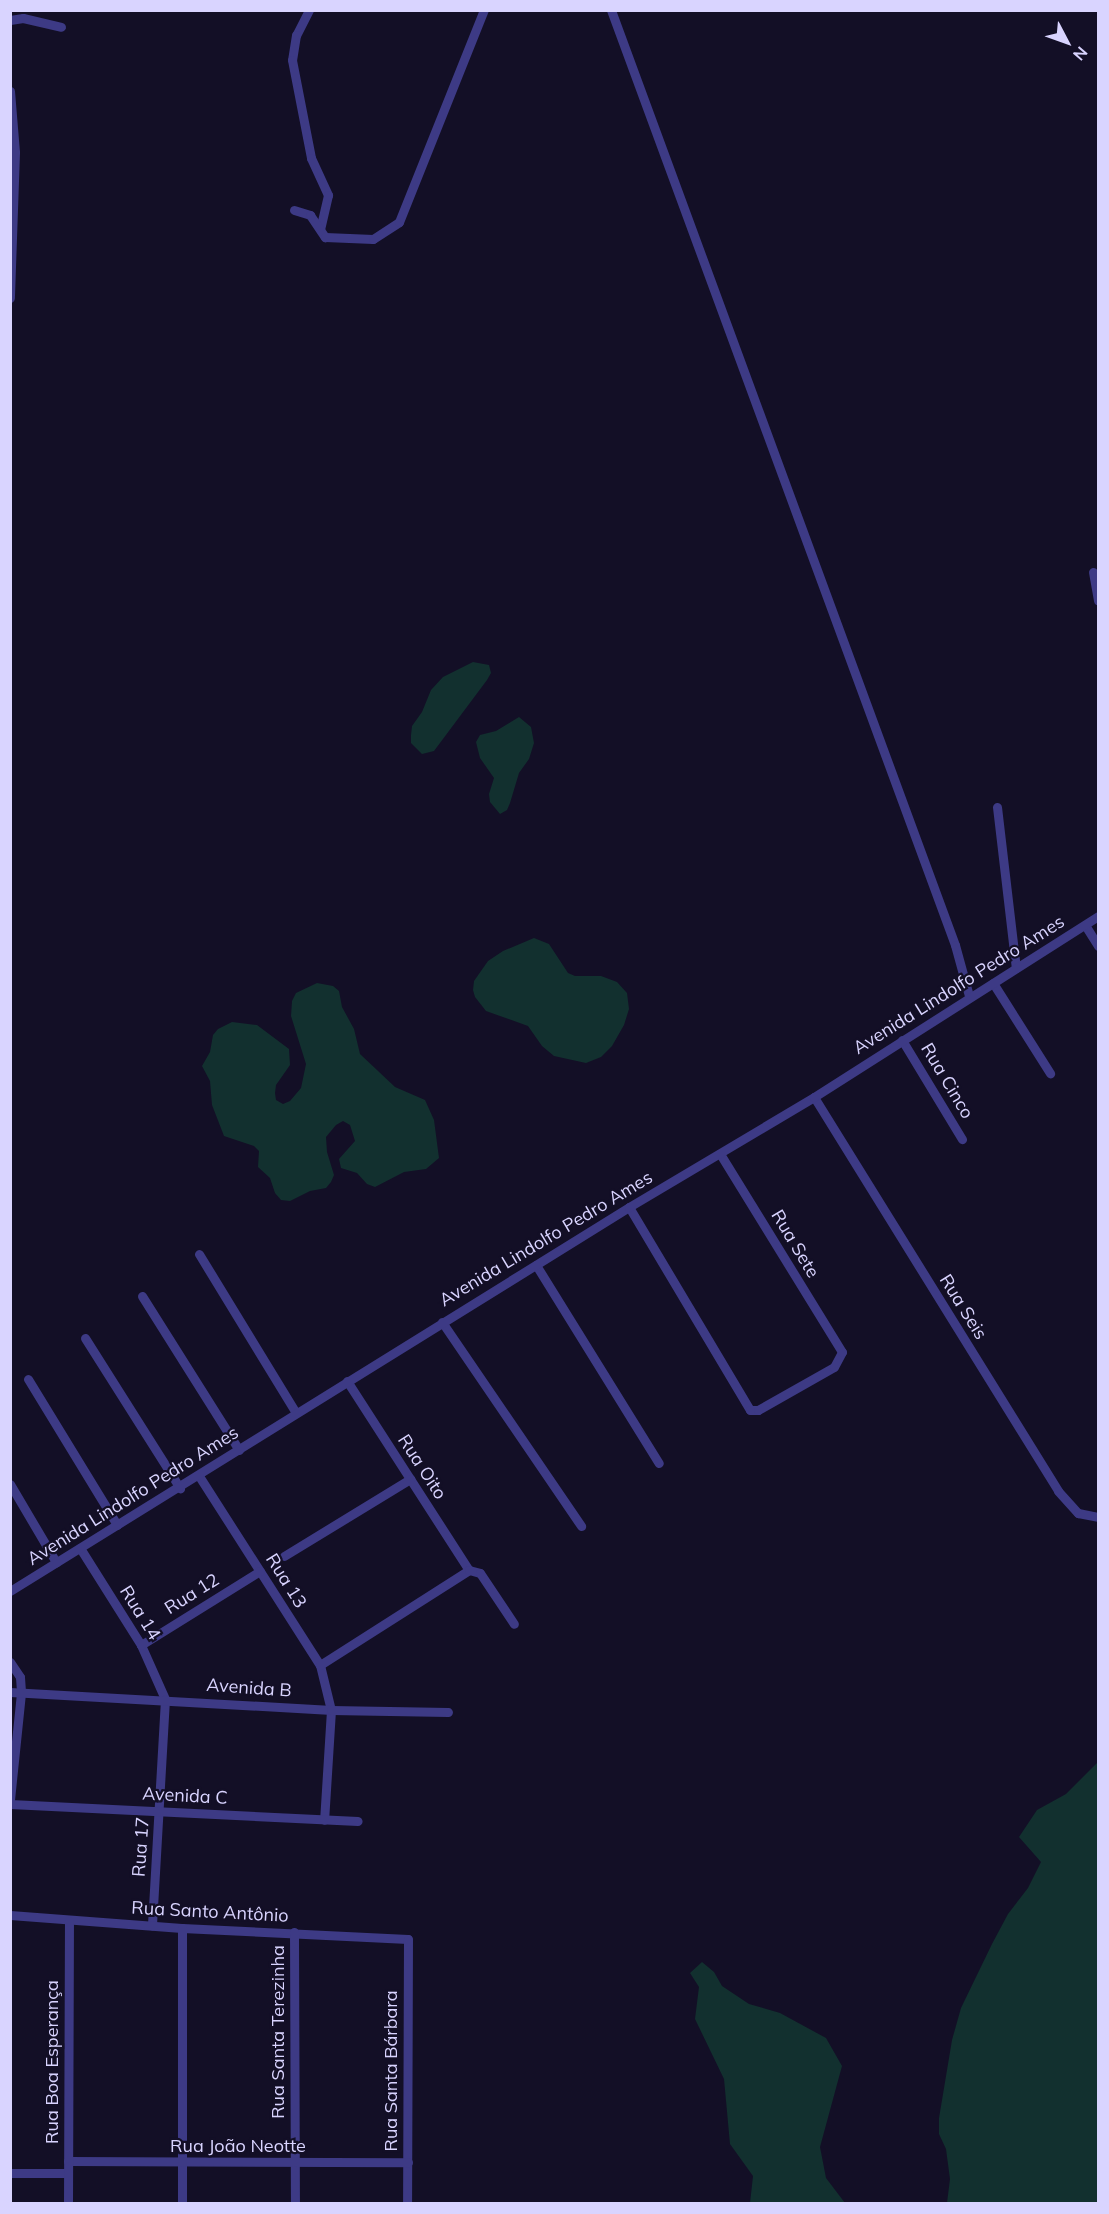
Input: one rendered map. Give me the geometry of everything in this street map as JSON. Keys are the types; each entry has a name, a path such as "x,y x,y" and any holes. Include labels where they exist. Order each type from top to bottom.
{"street":[{"path":"309,10 296,35 292,60 311,158 327,195 320,230"},
{"path":"294,210 310,215 325,237 372,239 399,222 484,10"},
{"path":"611,10 951,934 969,996"},
{"path":"10,20 24,18 61,27"},
{"path":"10,91 15,152 10,298"},
{"path":"1093,572 1098,601"},
{"path":"997,807 1016,968"},
{"name":"Avenida Lindolfo Pedro Ames","path":"10,1592 200,1476 442,1322 814,1097 969,996 1098,916"},
{"path":"1084,925 1098,946"},
{"path":"993,983 1050,1073"},
{"name":"Rua Cinco","path":"903,1041 962,1139"},
{"name":"Rua Seis","path":"814,1097 1058,1491 1078,1513 1098,1517"},
{"name":"Rua Sete","path":"629,1207 750,1410 758,1410 834,1367 842,1352 720,1154"},
{"path":"199,1254 296,1413"},
{"path":"536,1265 659,1463"},
{"path":"142,1296 240,1450"},
{"path":"442,1322 581,1526"},
{"path":"84,1338 180,1488"},
{"path":"28,1379 117,1525"},
{"name":"Rua Oito","path":"347,1381 469,1570 480,1573 514,1624"},
{"name":"Rua 13","path":"200,1476 320,1665 331,1710 324,1820"},
{"path":"284,1556 410,1479"},
{"path":"10,1484 56,1562"},
{"name":"Rua 14","path":"80,1548 141,1645 165,1699"},
{"path":"320,1665 469,1570"},
{"name":"Rua 12","path":"141,1645 260,1571"},
{"path":"10,1662 20,1677 16,1693 10,1799"},
{"name":"Avenida B","path":"16,1693 165,1699 331,1710"},
{"name":"Rua 17","path":"152,1926 165,1699"},
{"path":"331,1710 448,1712"},
{"name":"Avenida C","path":"10,1804 358,1821"},
{"name":"Rua Santo Antônio","path":"10,1915 182,1928 408,1939"},
{"name":"Rua Boa Esperança","path":"68,2204 69,1921"},
{"path":"182,1928 182,2204"},
{"name":"Rua Santa Terezinha","path":"294,1932 296,2204"},
{"name":"Rua Santa Bárbara","path":"407,2204 408,1939"},
{"name":"Rua João Neotte","path":"68,2161 408,2162"},
{"path":"10,2173 67,2173"}],"green space":[{"path":"473,662 489,665 491,673 434,751 422,754 411,743 412,726 422,712 431,690 443,677"},
{"path":"519,717 531,727 534,743 529,759 519,773 507,810 500,814 490,802 489,794 494,778 480,758 476,742 480,735 496,731"},
{"path":"534,938 549,944 568,973 575,976 601,976 617,982 627,993 629,1009 624,1025 612,1046 601,1057 586,1063 554,1056 542,1046 528,1026 486,1011 475,997 474,981 488,961 503,951"},
{"path":"317,983 333,986 339,991 342,1007 354,1029 360,1054 395,1087 425,1100 434,1120 439,1158 426,1169 404,1172 375,1187 367,1184 357,1173 341,1168 339,1159 355,1141 350,1125 343,1121 336,1125 326,1137 327,1152 334,1175 331,1182 326,1188 310,1191 290,1201 281,1200 275,1193 270,1178 258,1167 259,1151 254,1146 224,1136 212,1105 210,1081 202,1066 210,1052 213,1035 218,1029 232,1022 257,1025 289,1049 290,1065 276,1085 275,1093 276,1100 283,1104 290,1101 301,1088 306,1064 291,1016 292,1001 296,993"},
{"path":"1098,1762 1098,2203 947,2203 950,2179 946,2149 939,2134 939,2118 952,2040 961,2008 992,1944 1008,1914 1028,1888 1041,1862 1019,1837 1037,1810 1066,1794"},
{"path":"702,1962 714,1972 722,1986 749,2004 780,2013 826,2038 842,2066 820,2147 826,2178 845,2203 750,2203 753,2176 730,2144 724,2079 695,2019 699,1987 690,1973"}]}
